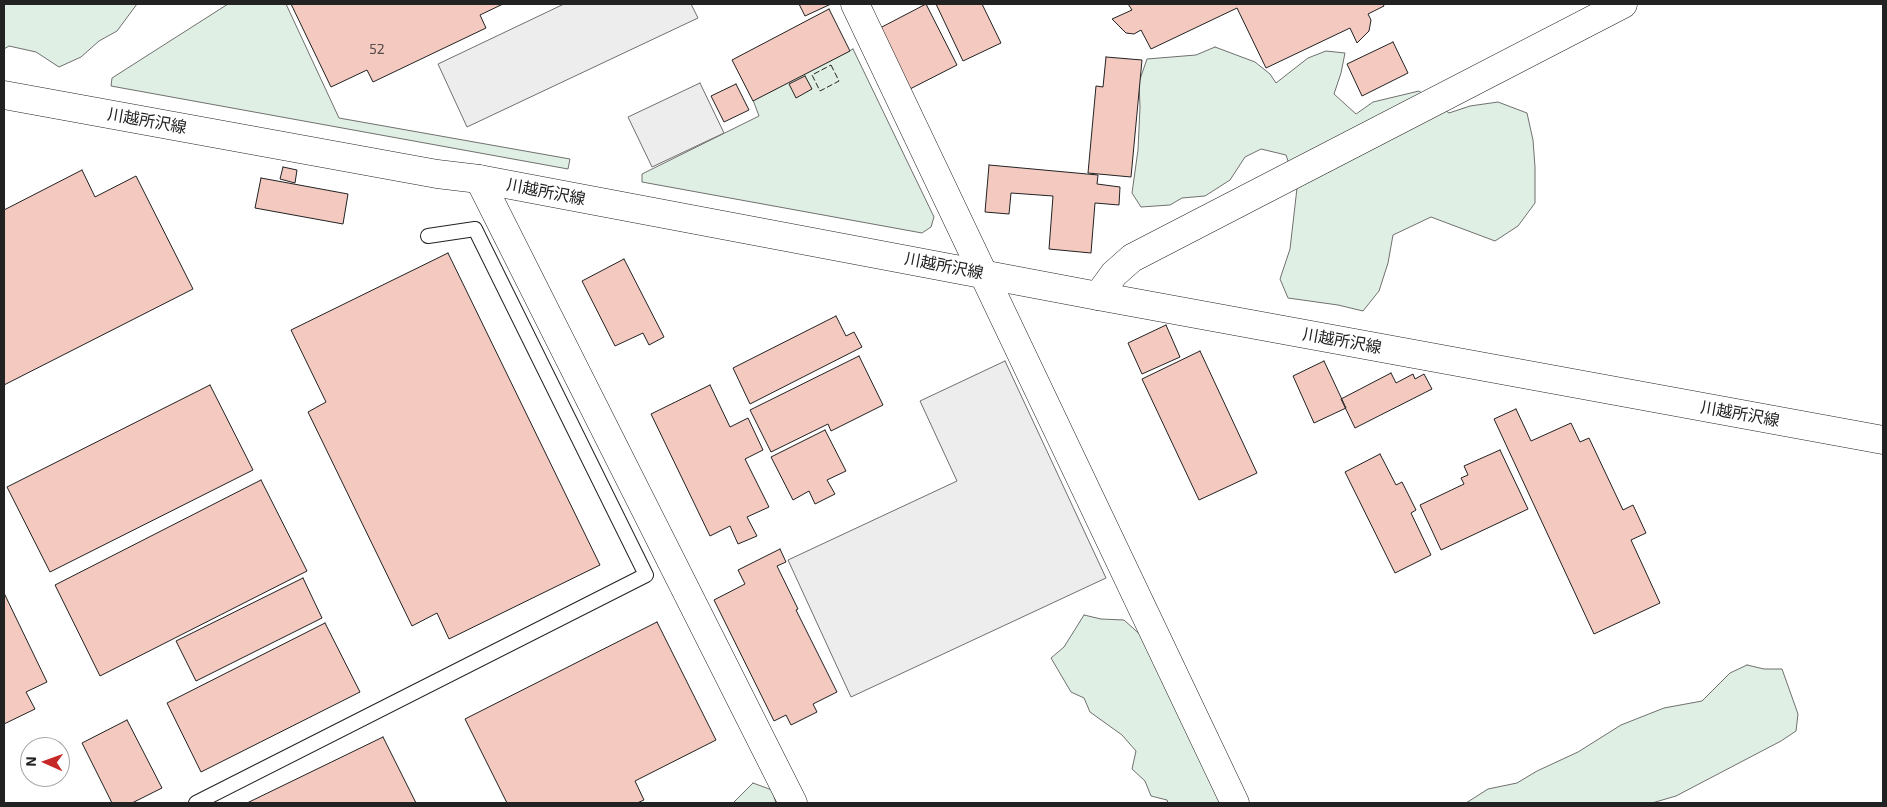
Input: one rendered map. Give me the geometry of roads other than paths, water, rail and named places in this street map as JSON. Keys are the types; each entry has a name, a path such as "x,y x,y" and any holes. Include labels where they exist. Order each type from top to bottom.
{"street":[{"path":"1098,296 1114,274 1132,258 1623,4"},
{"path":"861,6 982,273 1235,803"},
{"name":"川越所沢線","path":"4,95 437,174 479,179 1098,296 1883,440"},
{"path":"479,179 793,803"}],"lane":[{"path":"196,803 646,575 475,229 428,236"}]}
